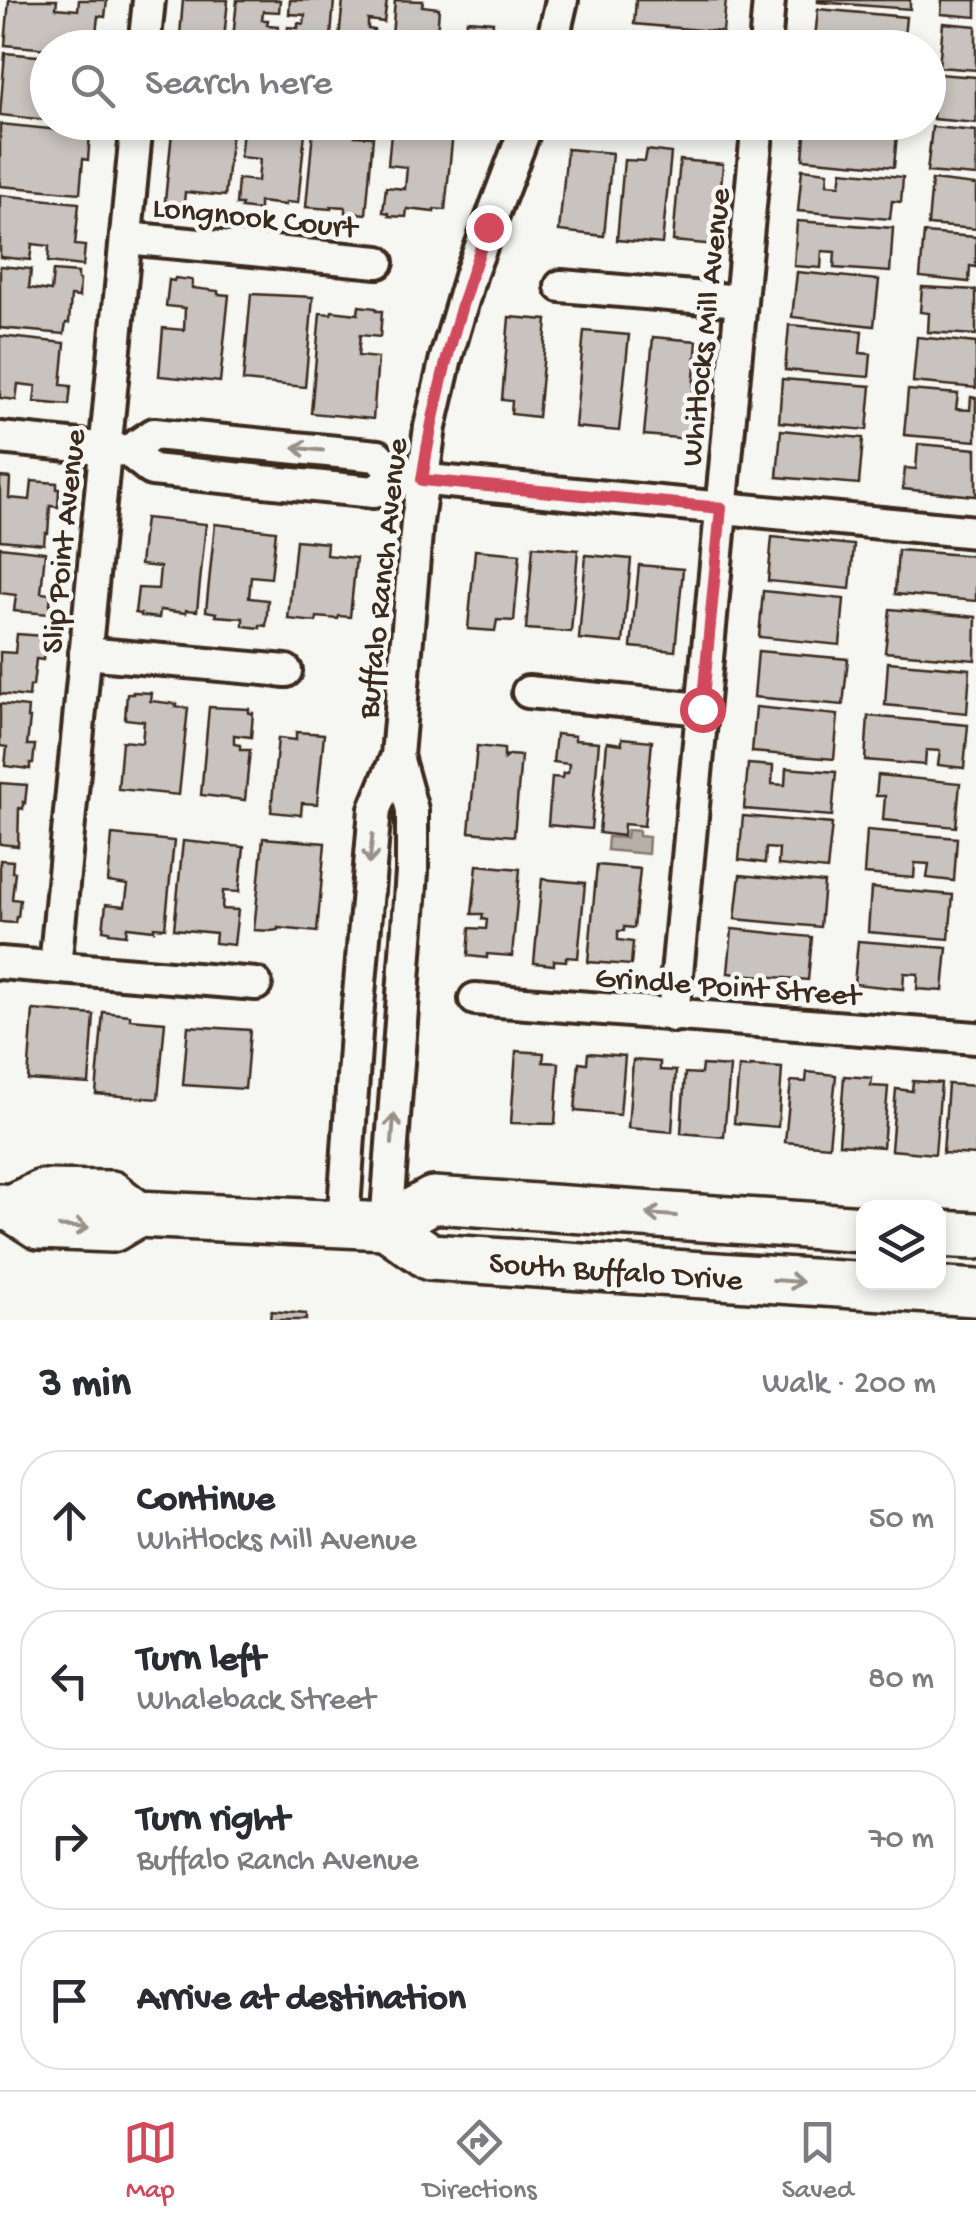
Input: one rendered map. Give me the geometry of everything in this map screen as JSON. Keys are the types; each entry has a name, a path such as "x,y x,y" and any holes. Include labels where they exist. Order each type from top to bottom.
{"main road":[{"path":"6,1207 42,1193 111,1194 137,1214 364,1225"},
{"name":"South Buffalo Drive","path":"364,1225 434,1200 856,1228"},
{"name":"South Buffalo Drive","path":"364,1225 430,1258 976,1293"},
{"path":"946,1234 976,1236"}],"street":[{"path":"146,30 149,0"},
{"path":"554,30 562,0"},
{"path":"766,30 769,0"},
{"name":"Slip Point Avenue","path":"55,967 86,653 117,450 126,238 135,140"},
{"name":"Buffalo Ranch Avenue","path":"364,1225 412,872 412,810 398,756 409,478 430,426 456,320 521,140"},
{"name":"Whitlocks Mill Avenue","path":"673,1016 756,140"},
{"name":"Longnook Court","path":"126,238 378,262"},
{"path":"561,286 741,301"},
{"path":"0,438 117,450 154,434 378,456 409,478 976,532"},
{"path":"86,653 286,671"},
{"path":"528,692 702,709"},
{"name":"Buffalo Ranch Avenue","path":"364,1225 357,1018 375,808 398,756"},
{"path":"0,964 256,984"},
{"name":"Grindle Point Street","path":"475,1000 976,1038"}],"shaded area":[{"path":"627,830 649,837 648,854 607,850 608,837 626,838"}],"building":[{"path":"9,0 57,0 56,8 78,10 79,0 107,0 105,17 98,16 96,30 30,30 30,47 5,45"},
{"path":"183,0 228,0 225,30 180,30"},
{"path":"237,0 280,0 279,12 263,11 262,20 278,26 278,30 234,30"},
{"path":"290,0 334,0 332,30 288,30 298,28 298,23 304,24 305,15 289,14"},
{"path":"343,0 387,0 384,22 368,20 368,29 374,30 340,30"},
{"path":"395,0 423,1 422,6 439,8 437,30 392,30"},
{"path":"636,0 726,0 723,30 634,24"},
{"path":"910,0 910,9 818,2"},
{"path":"942,0 976,0 976,17 941,14"},
{"path":"818,9 906,17 905,30 816,30"},
{"path":"467,20 493,22 492,30 448,30 466,28"},
{"path":"943,23 976,26 976,70 946,68 946,30 942,30"},
{"path":"5,53 30,55 30,118 0,115"},
{"path":"946,75 976,77 976,123 946,120"},
{"path":"0,124 30,127 30,140 89,140 88,160 83,159 80,193 0,186"},
{"path":"946,128 976,131 976,176 927,172 931,140 946,140"},
{"path":"171,140 231,140 225,196 185,192 184,203 165,201"},
{"path":"242,140 304,140 298,203 259,202 259,210 236,205 238,179 258,181 260,159 240,157"},
{"path":"312,140 373,140 366,214 345,212 345,207 306,207"},
{"path":"390,140 452,140 445,210 407,209 406,217 383,212 386,187 405,189 407,167 388,165"},
{"path":"805,140 896,140 894,167 803,159"},
{"path":"567,149 612,153 604,236 559,231"},
{"path":"647,150 671,153 662,244 617,240 624,160 645,161"},
{"path":"680,160 723,164 716,245 673,241"},
{"path":"802,169 828,172 827,184 840,185 842,171 903,177 901,202 892,201 890,219 798,211"},
{"path":"932,180 976,185 976,229 928,225"},
{"path":"0,195 79,203 75,245 85,246 83,266 48,262 49,246 32,244 30,260 0,257"},
{"path":"797,221 893,228 890,272 834,268 835,252 822,251 821,268 794,266"},
{"path":"924,233 976,237 976,267 970,266 969,282 920,277"},
{"path":"0,266 31,269 29,288 51,291 53,271 78,273 79,297 71,296 64,334 0,328"},
{"path":"797,272 879,280 874,326 792,317"},
{"path":"169,280 192,280 192,288 229,295 220,382 159,376 163,328 184,330 185,308 166,306"},
{"path":"922,287 976,290 976,335 928,332 929,313 920,312"},
{"path":"251,294 313,297 305,387 243,381"},
{"path":"359,306 382,311 380,337 360,335 358,356 378,358 373,419 311,413 320,313 358,314"},
{"path":"509,317 547,320 538,417 511,414 512,401 502,400"},
{"path":"789,325 862,331 860,353 871,354 869,377 785,370"},
{"path":"584,331 629,335 619,431 575,427"},
{"path":"0,336 65,343 61,385 71,386 69,405 34,402 36,386 18,384 16,400 0,398"},
{"path":"653,337 697,341 689,439 644,435"},
{"path":"917,337 976,343 976,388 913,382"},
{"path":"782,379 871,386 867,430 779,422"},
{"path":"908,390 958,394 956,409 970,410 971,397 976,398 976,441 904,435"},
{"path":"781,430 863,438 859,484 777,477"},
{"path":"918,444 976,449 976,496 903,489 905,468 916,469"},
{"path":"0,477 10,478 9,498 30,500 32,481 57,483 58,507 50,506 44,544 0,540"},
{"path":"145,518 206,524 197,611 160,610 159,618 135,613 138,588 158,589 160,567 140,565"},
{"path":"215,524 276,531 271,578 251,576 249,598 268,600 266,626 243,626 243,618 216,616 217,613 206,611"},
{"path":"772,537 854,545 850,589 768,581"},
{"path":"296,540 327,543 326,555 356,558 350,617 317,617 316,622 288,619"},
{"path":"533,546 578,550 571,632 526,629"},
{"path":"0,547 45,552 41,593 51,594 49,614 14,611 16,595 0,593"},
{"path":"475,550 520,554 514,621 497,620 495,631 468,629"},
{"path":"898,550 976,556 976,601 895,594"},
{"path":"586,555 631,559 623,643 579,639"},
{"path":"639,565 683,569 675,651 631,647"},
{"path":"763,591 844,599 840,645 759,637"},
{"path":"890,609 976,617 975,660 885,652"},
{"path":"17,634 43,636 45,643 43,660 36,659 29,697 0,694 0,652 15,653"},
{"path":"758,651 848,659 843,705 754,697"},
{"path":"888,662 970,669 967,713 885,705"},
{"path":"151,693 150,701 188,708 179,795 118,789 122,741 142,743 144,721 125,719 127,694"},
{"path":"0,704 28,707 27,745 35,745 30,769 5,766 7,747 0,746"},
{"path":"209,707 249,709 253,713 251,737 234,735 234,744 240,745 240,750 250,750 245,800 201,795"},
{"path":"756,707 838,715 834,759 752,752"},
{"path":"868,716 968,725 964,768 938,765 940,751 926,750 925,765 865,760"},
{"path":"296,732 324,734 317,804 302,803 301,815 271,812 278,738 296,740"},
{"path":"556,734 599,742 591,829 548,825 552,777 562,778 563,773 568,773 569,764 553,762"},
{"path":"622,738 652,741 644,826 624,824 623,836 599,833 607,742 622,744"},
{"path":"477,746 504,749 504,759 509,755 521,756 514,836 469,832"},
{"path":"748,764 773,766 772,784 785,785 786,768 836,772 832,816 744,809"},
{"path":"878,775 960,783 956,827 883,820 885,796 876,796"},
{"path":"0,783 27,785 23,809 19,808 18,846 0,844"},
{"path":"743,816 832,824 827,870 778,865 779,849 766,848 765,863 739,860"},
{"path":"867,830 957,838 954,881 927,878 929,864 915,863 914,878 864,874"},
{"path":"112,835 174,841 165,928 127,927 126,935 103,930 106,904 125,906 128,885 108,882"},
{"path":"263,838 325,843 317,932 254,930"},
{"path":"183,841 244,847 239,892 223,891 222,909 238,910 234,945 215,943 216,933 174,929"},
{"path":"0,860 13,861 12,899 20,900 15,923 0,922"},
{"path":"477,865 520,869 512,956 468,956 470,928 486,929 487,920 482,919 483,914 472,914"},
{"path":"597,865 640,869 634,928 618,931 618,940 633,942 631,965 588,962"},
{"path":"740,875 824,883 820,927 735,919"},
{"path":"542,879 585,883 578,958 554,960 554,965 534,963"},
{"path":"871,888 953,895 949,939 868,932"},
{"path":"732,929 812,937 808,980 728,973"},
{"path":"858,941 947,948 943,991 917,989 918,974 904,973 903,989 854,984"},
{"path":"33,1010 94,1015 89,1084 28,1080"},
{"path":"103,1012 165,1022 158,1099 96,1094"},
{"path":"188,1026 250,1030 245,1089 183,1085"},
{"path":"516,1051 544,1053 543,1062 559,1063 555,1124 511,1123"},
{"path":"588,1053 625,1056 620,1115 575,1111 579,1062 587,1063"},
{"path":"633,1060 660,1062 660,1070 676,1071 672,1132 628,1128"},
{"path":"702,1065 730,1067 724,1137 681,1133 685,1073 701,1074"},
{"path":"739,1067 782,1068 778,1127 734,1123"},
{"path":"807,1072 836,1075 829,1146 785,1142 791,1081 806,1082"},
{"path":"844,1076 872,1078 871,1086 888,1087 883,1147 839,1144"},
{"path":"913,1081 941,1083 935,1154 891,1150 896,1089 912,1091"},
{"path":"948,1084 976,1086 976,1155 943,1153"},
{"path":"271,1311 306,1314 306,1320 270,1320"}],"route":[{"path":"488,227 446,358 422,480 721,508 702,709"}]}
